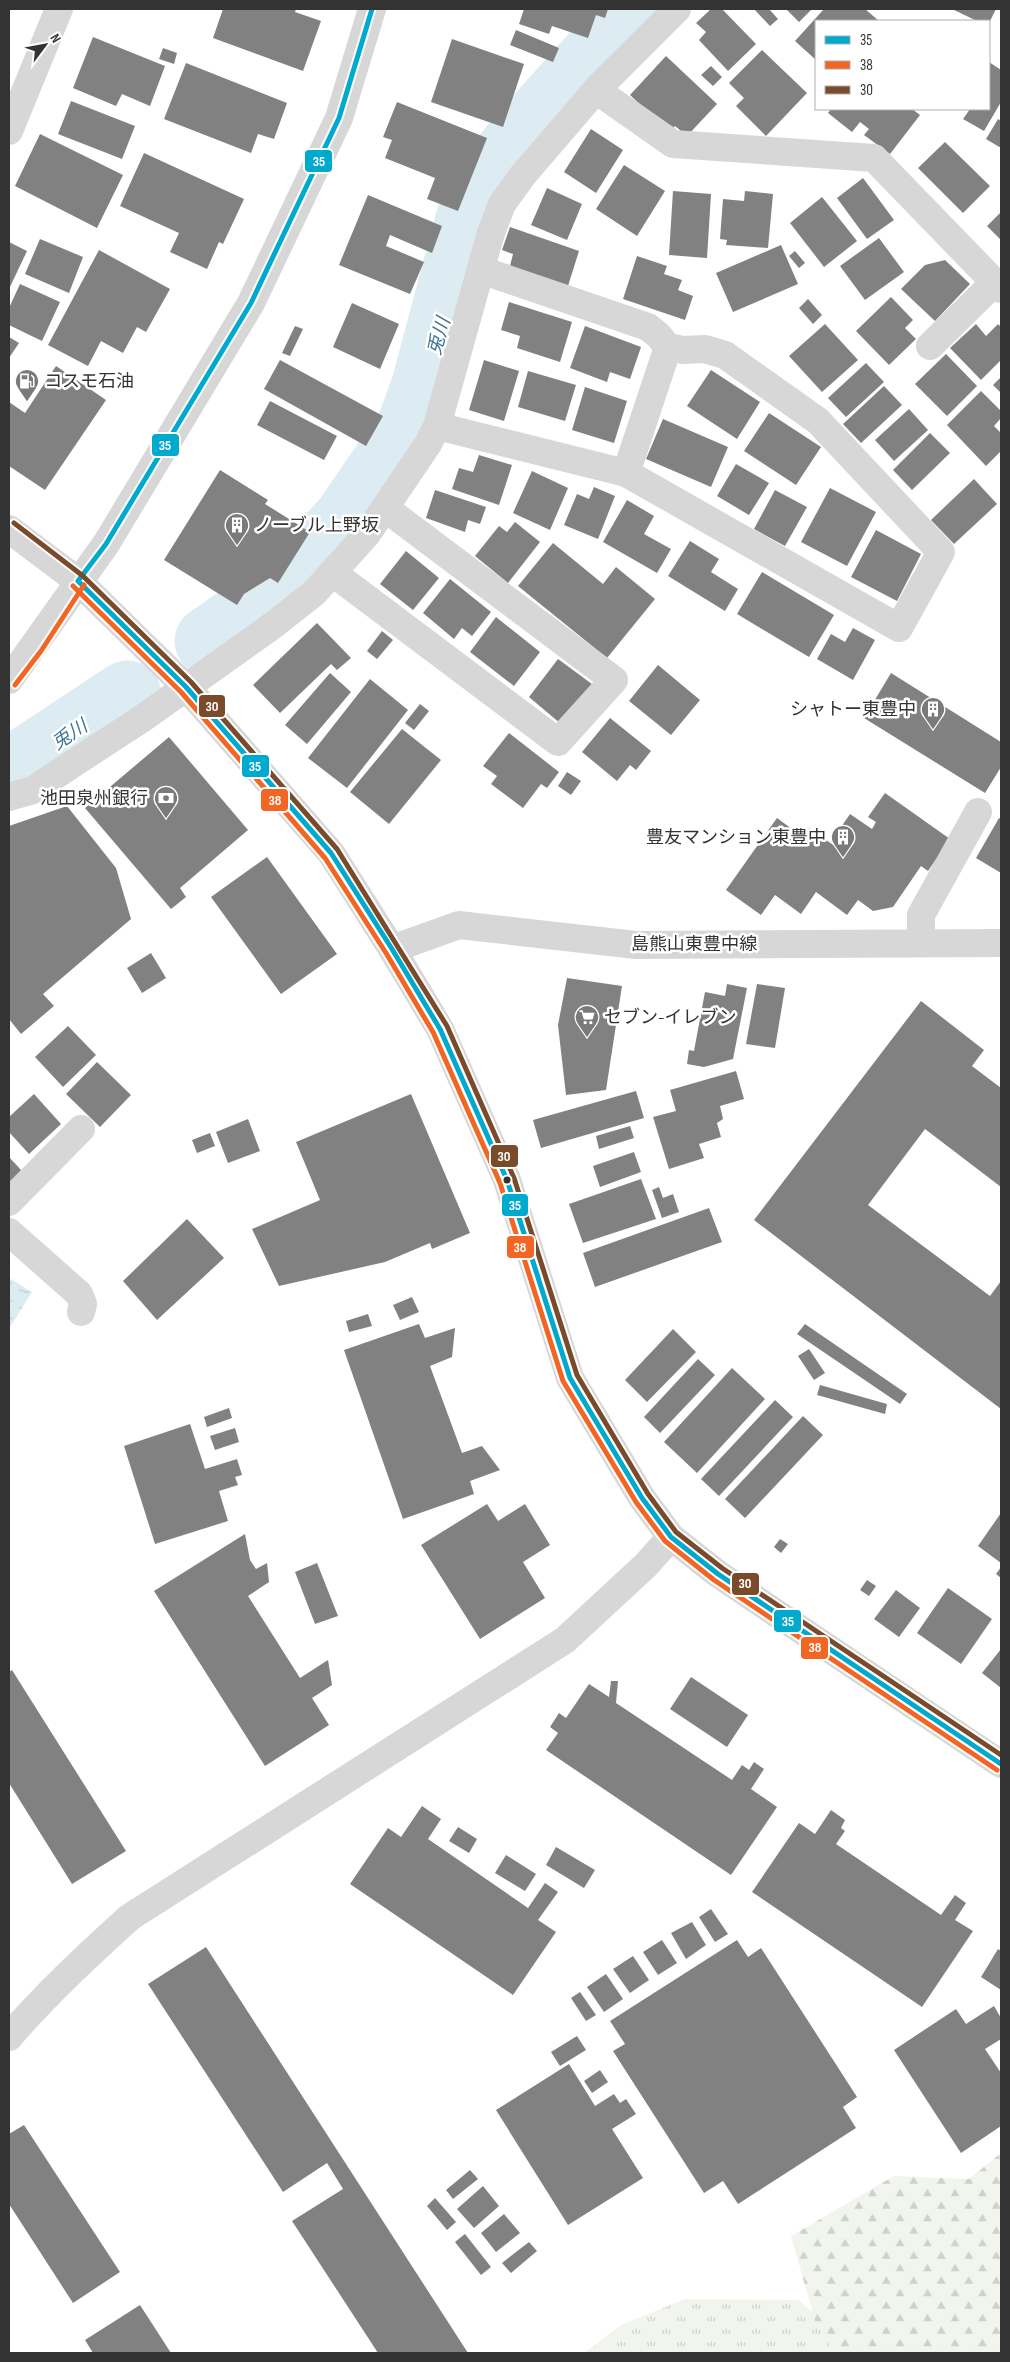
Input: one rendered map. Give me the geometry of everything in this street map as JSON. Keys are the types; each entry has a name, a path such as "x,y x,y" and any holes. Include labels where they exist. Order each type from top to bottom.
{"street":[{"path":"9,131 59,9"},
{"path":"9,680 106,544 251,303 339,118 372,9"},
{"path":"9,797 33,790 186,687 293,610 334,573 386,508 438,426 494,224 508,196 528,168 596,90 677,9"},
{"path":"596,90 673,144 874,158 998,286 930,346"},
{"path":"438,426 626,473 899,628 941,552 818,421 725,355 705,349 683,350 668,347 648,327 481,270"},
{"path":"626,473 668,347"},
{"path":"334,573 558,742 614,680 386,508"},
{"path":"9,529 78,581 186,687 331,853 392,948 440,1029 507,1180 570,1378 642,1498 671,1537 718,1574 1000,1762"},
{"path":"921,943 921,915 978,812"},
{"name":"島熊山東豊中線","path":"392,948 459,925 636,945 1001,943"},
{"path":"9,1202 81,1129"},
{"path":"9,1232 78,1294 83,1304 81,1312"},
{"path":"9,2037 81,1962 130,1917 565,1640 646,1565 671,1537"}],"green space":[{"path":"1001,2153 1001,2353 834,2353 816,2324 791,2236 894,2176 969,2179"},
{"path":"685,2299 799,2300 847,2344 851,2353 584,2353 621,2325"}],"water":[{"path":"9,1278 32,1292 9,1329"}],"building":[{"path":"223,9 296,9 295,12 321,21 303,71 213,38"},
{"path":"524,9 608,9 605,18 596,15 588,38 552,26 549,34 519,24"},
{"path":"711,9 722,9 756,44 728,71 699,40 706,32 696,23"},
{"path":"754,9 769,9 778,19 770,26"},
{"path":"786,9 812,9 799,22"},
{"path":"824,9 865,9 878,20 815,20 815,59 795,41"},
{"path":"952,9 996,9 990,21 975,20"},
{"path":"516,30 559,48 553,62 510,45"},
{"path":"93,37 165,66 150,106 122,94 116,106 73,88"},
{"path":"452,39 524,64 503,127 431,102"},
{"path":"163,48 177,53 174,64 159,59"},
{"path":"762,50 807,93 766,136 736,106 744,98 729,83"},
{"path":"666,56 717,104 687,136 675,126 669,132 630,95"},
{"path":"186,63 287,103 274,139 258,134 251,153 164,119"},
{"path":"990,63 1001,70 1001,102 984,131 963,119 969,110 990,110"},
{"path":"711,66 722,77 713,86 701,75"},
{"path":"71,101 135,126 122,159 58,134"},
{"path":"397,102 487,138 458,211 427,199 435,178 385,158 392,140 383,137"},
{"path":"830,110 913,110 920,115 890,154 864,135 869,129 860,122 852,132 828,113"},
{"path":"998,119 1001,121 1001,148 986,139"},
{"path":"591,129 623,150 596,193 564,172"},
{"path":"40,134 123,175 97,228 15,186"},
{"path":"945,142 990,186 963,213 918,168"},
{"path":"144,153 244,199 223,244 219,242 207,269 170,252 179,233 120,206"},
{"path":"624,165 665,191 637,236 596,209"},
{"path":"863,178 894,220 867,239 837,198"},
{"path":"547,188 582,204 567,240 531,225"},
{"path":"673,191 711,194 707,258 669,255"},
{"path":"745,191 773,194 768,248 726,245 727,240 720,239 723,199 744,201"},
{"path":"368,195 442,226 432,253 390,235 386,246 424,262 410,294 339,265"},
{"path":"822,197 857,241 824,267 790,223"},
{"path":"1001,212 1001,240 987,226"},
{"path":"510,227 579,251 568,286 510,266 513,254 502,250"},
{"path":"879,238 904,272 865,300 840,266"},
{"path":"40,239 83,257 69,293 25,274"},
{"path":"9,242 27,251 9,289"},
{"path":"781,245 798,284 733,312 716,273"},
{"path":"99,250 170,289 146,332 137,327 123,353 101,341 88,366 48,345"},
{"path":"795,251 805,263 799,268 789,256"},
{"path":"637,256 667,266 664,274 682,280 678,290 693,296 685,320 623,299"},
{"path":"945,260 970,284 935,321 901,289 925,265"},
{"path":"20,284 60,302 42,341 9,325 9,308"},
{"path":"891,297 913,320 905,328 916,339 889,365 856,331"},
{"path":"808,299 822,315 813,324 799,308"},
{"path":"509,302 572,322 560,362 517,348 520,336 501,330"},
{"path":"352,303 399,324 380,369 333,347"},
{"path":"825,324 858,360 822,392 789,356"},
{"path":"976,324 986,336 998,324 1001,327 1001,360 981,380 950,348"},
{"path":"295,326 303,329 290,356 282,353"},
{"path":"585,326 641,347 630,379 610,372 607,382 570,368"},
{"path":"9,337 19,343 9,358"},
{"path":"946,354 977,386 947,416 915,384"},
{"path":"280,360 383,416 366,446 264,389"},
{"path":"484,360 519,371 504,421 469,410"},
{"path":"866,363 884,382 846,417 828,398"},
{"path":"56,366 106,400 45,490 9,466 9,402 25,413"},
{"path":"711,370 760,402 737,439 687,406"},
{"path":"528,371 576,385 565,421 518,407"},
{"path":"1001,377 1001,393 993,385"},
{"path":"884,386 902,405 861,443 843,424"},
{"path":"585,387 627,401 614,443 572,430"},
{"path":"981,391 1001,411 1001,418 994,426 1001,433 1001,451 986,466 947,425"},
{"path":"270,401 337,436 324,460 257,425"},
{"path":"909,409 928,430 894,461 875,440"},
{"path":"769,413 821,447 796,485 744,451"},
{"path":"663,419 728,447 711,487 646,459"},
{"path":"930,433 950,453 912,490 893,470"},
{"path":"479,455 512,465 499,505 452,489 459,468 473,472"},
{"path":"736,464 769,483 749,515 717,496"},
{"name":"ノーブル上野坂","path":"220,470 268,500 265,504 310,532 278,583 270,578 244,594 237,605 164,560"},
{"path":"532,471 568,488 550,530 513,513"},
{"path":"974,479 997,504 954,544 931,520"},
{"path":"594,487 615,496 598,539 564,525 577,494 589,499"},
{"path":"830,488 876,512 847,566 801,542"},
{"path":"435,490 486,507 480,524 468,520 465,532 426,518"},
{"path":"775,490 807,507 785,546 754,529"},
{"path":"627,500 654,516 644,534 671,549 657,573 603,542"},
{"path":"515,522 540,542 508,583 475,556 499,526 507,532"},
{"path":"876,530 921,554 897,601 851,577"},
{"path":"690,541 719,559 711,572 738,589 725,611 668,576"},
{"path":"553,543 603,584 616,567 655,599 607,658 518,586"},
{"path":"406,551 439,578 413,610 380,584"},
{"path":"762,572 834,615 809,657 737,614"},
{"path":"450,579 491,612 472,636 462,628 454,639 423,613"},
{"path":"496,617 540,652 514,686 470,652"},
{"path":"317,623 351,658 337,670 331,664 280,713 253,685"},
{"path":"853,628 875,640 853,680 817,659 831,634 845,642"},
{"path":"382,631 393,640 377,659 367,651"},
{"path":"558,659 592,684 561,724 529,697"},
{"path":"658,665 700,700 671,735 629,701"},
{"path":"330,673 351,692 307,744 285,725"},
{"name":"シャトー東豊中","path":"891,673 1001,742 1001,767 985,793 864,718"},
{"path":"370,679 408,710 347,788 308,758"},
{"path":"420,704 429,711 414,730 405,723"},
{"path":"610,718 651,751 636,770 630,765 617,781 582,752"},
{"path":"402,729 441,760 389,824 350,792"},
{"path":"509,733 559,772 547,788 541,784 523,808 491,784 497,776 483,766"},
{"name":"池田泉州銀行","path":"169,737 248,830 180,888 186,897 171,909 85,808"},
{"path":"567,772 581,781 571,795 558,786"},
{"name":"豊友マンション東豊中","path":"885,793 950,839 928,871 921,866 893,907 873,911 858,900 847,915 816,892 801,914 775,895 761,915 726,890 777,818 803,837 809,828 839,849 846,840 837,833 850,814 872,829 876,822 868,817"},
{"path":"67,806 116,868 131,919 43,994 54,1006 21,1034 9,1019 9,826"},
{"path":"999,818 1001,819 1001,873 976,858"},
{"path":"267,857 337,954 281,994 211,897"},
{"path":"151,953 166,978 142,993 127,968"},
{"name":"セブン-イレブン","path":"567,978 622,986 606,1090 566,1095 558,1025"},
{"path":"727,984 747,988 733,1059 704,1067 687,1064 689,1050 694,1051 705,992 725,996"},
{"path":"757,984 785,988 775,1048 746,1044"},
{"path":"921,1001 984,1050 972,1066 1001,1088 1001,1187 925,1129 868,1205 990,1296 1001,1281 1001,1409 754,1220"},
{"path":"68,1026 96,1055 63,1087 35,1057"},
{"path":"97,1062 131,1095 100,1127 66,1094"},
{"path":"736,1071 744,1099 720,1106 723,1119 717,1123 721,1137 699,1144 704,1158 669,1169 653,1117 676,1111 670,1090"},
{"path":"636,1091 644,1118 541,1148 533,1120"},
{"path":"34,1094 61,1124 29,1154 9,1132 9,1117"},
{"path":"411,1094 470,1233 432,1249 430,1243 385,1262 279,1286 252,1229 320,1200 296,1142"},
{"path":"248,1119 260,1151 228,1163 216,1132"},
{"path":"630,1126 634,1138 599,1149 596,1136"},
{"path":"210,1133 215,1146 197,1153 192,1140"},
{"path":"634,1152 641,1172 600,1187 593,1166"},
{"path":"9,1157 22,1171 9,1185"},
{"path":"641,1179 656,1219 583,1243 569,1204"},
{"path":"659,1187 663,1198 673,1194 679,1212 662,1218 652,1190"},
{"path":"709,1208 722,1242 595,1287 583,1253"},
{"path":"187,1219 224,1258 157,1320 123,1281"},
{"path":"412,1297 419,1312 400,1320 393,1305"},
{"path":"368,1314 372,1326 349,1332 346,1321"},
{"path":"419,1324 425,1338 455,1328 452,1357 430,1366 462,1453 482,1446 500,1470 470,1481 474,1494 403,1519 344,1350"},
{"path":"805,1324 907,1394 900,1404 797,1334"},
{"path":"673,1329 696,1352 647,1402 625,1380"},
{"path":"809,1349 825,1373 814,1380 798,1356"},
{"path":"698,1359 715,1375 660,1433 644,1417"},
{"path":"732,1368 765,1399 697,1473 664,1442"},
{"path":"820,1385 887,1404 885,1414 817,1395"},
{"path":"775,1400 793,1417 719,1496 701,1479"},
{"path":"229,1408 232,1418 207,1427 204,1417"},
{"path":"803,1416 823,1435 745,1518 725,1499"},
{"path":"190,1424 205,1469 237,1459 242,1475 235,1477 238,1485 219,1491 228,1521 155,1544 124,1446"},
{"path":"235,1428 239,1442 215,1450 210,1436"},
{"path":"487,1504 498,1521 525,1504 550,1545 523,1562 545,1598 480,1639 421,1545"},
{"path":"1001,1513 1001,1563 978,1546"},
{"path":"245,1534 250,1560 256,1569 267,1563 269,1582 248,1596 300,1678 328,1660 332,1685 312,1698 329,1725 265,1766 154,1591"},
{"path":"780,1539 788,1544 781,1553 774,1547"},
{"path":"317,1563 338,1616 315,1624 295,1572"},
{"path":"1001,1567 1001,1578 996,1574"},
{"path":"867,1580 876,1586 869,1596 860,1590"},
{"path":"948,1588 992,1619 961,1664 917,1633"},
{"path":"896,1590 920,1608 899,1637 874,1619"},
{"path":"1001,1649 1001,1688 982,1673"},
{"path":"12,1670 126,1851 72,1884 9,1783 9,1672"},
{"path":"691,1677 748,1715 727,1747 670,1709"},
{"path":"611,1681 618,1681 616,1703 732,1780 742,1765 749,1770 754,1762 764,1769 751,1789 777,1807 731,1875 546,1750 558,1733 550,1727 559,1713 566,1718 589,1684 609,1697"},
{"path":"422,1806 441,1819 428,1839 528,1908 545,1883 558,1892 538,1920 556,1932 513,1995 350,1884 388,1828 401,1837"},
{"path":"831,1810 845,1820 841,1828 845,1831 836,1844 941,1915 955,1895 966,1903 955,1920 973,1931 922,2007 752,1892 799,1823 815,1834"},
{"path":"458,1827 477,1839 469,1853 449,1841"},
{"path":"556,1847 595,1870 584,1888 546,1865"},
{"path":"506,1855 536,1874 525,1891 495,1873"},
{"path":"711,1909 728,1934 715,1942 699,1917"},
{"path":"692,1922 706,1945 686,1959 671,1933"},
{"path":"662,1940 677,1963 658,1975 643,1952"},
{"path":"737,1940 748,1957 761,1948 857,2097 843,2107 856,2128 738,2204 723,2181 704,2193 613,2051 625,2044 610,2021"},
{"path":"206,1947 468,2353 378,2353 292,2221 343,2189 327,2163 283,2192 148,1984"},
{"path":"998,1949 1001,1951 1001,1990 981,1977"},
{"path":"633,1956 649,1980 630,1993 613,1969"},
{"path":"606,1974 623,1999 604,2012 587,1987"},
{"path":"580,1992 596,2015 586,2021 571,1998"},
{"path":"994,2006 1001,2018 1001,2039 985,2049 1001,2073 1001,2126 961,2153 894,2050 956,2009 966,2024"},
{"path":"577,2036 586,2050 560,2066 551,2052"},
{"path":"569,2064 595,2106 614,2094 620,2103 626,2099 636,2114 612,2129 643,2178 568,2225 496,2110"},
{"path":"600,2070 608,2082 592,2093 584,2081"},
{"path":"24,2125 120,2272 73,2303 9,2204 9,2134"},
{"path":"470,2170 478,2179 453,2199 446,2190"},
{"path":"483,2186 499,2206 474,2228 457,2209"},
{"path":"435,2198 456,2222 447,2230 427,2206"},
{"path":"504,2214 520,2233 496,2252 481,2233"},
{"path":"465,2234 491,2267 481,2275 455,2242"},
{"path":"529,2242 537,2251 511,2273 502,2263"},
{"path":"140,2305 171,2353 93,2353 85,2340"}],"waterway":[{"name":"兎川","path":"209,641 277,593 303,569 348,519 411,427 426,385 470,220 483,190 501,163 522,138 640,9"},
{"name":"兎川","path":"9,769 27,761 127,695"}],"transit line":[{"name":"35","path":"78,581 106,544 251,303 339,118 372,9"},
{"name":"30","path":"14,523 83,576 191,682 337,849 447,1026 514,1178 577,1375 648,1494 676,1532 722,1568 1001,1755"},
{"name":"35","path":"78,581 186,687 331,853 392,949 440,1029 507,1180 570,1378 642,1498 671,1537 718,1574 1001,1764"},
{"name":"38","path":"15,685 41,651 84,585"},
{"name":"38","path":"73,586 181,692 325,858 386,953 433,1032 500,1183 563,1381 636,1502 665,1541 714,1580 997,1770"}],"place":[{"name":"コスモ石油","path":"27,402"},
{"name":"ノーブル上野坂","path":"237,546"},
{"name":"シャトー東豊中","path":"933,730"},
{"name":"池田泉州銀行","path":"166,819"},
{"name":"豊友マンション東豊中","path":"843,858"},
{"name":"セブン-イレブン","path":"587,1038"}]}
